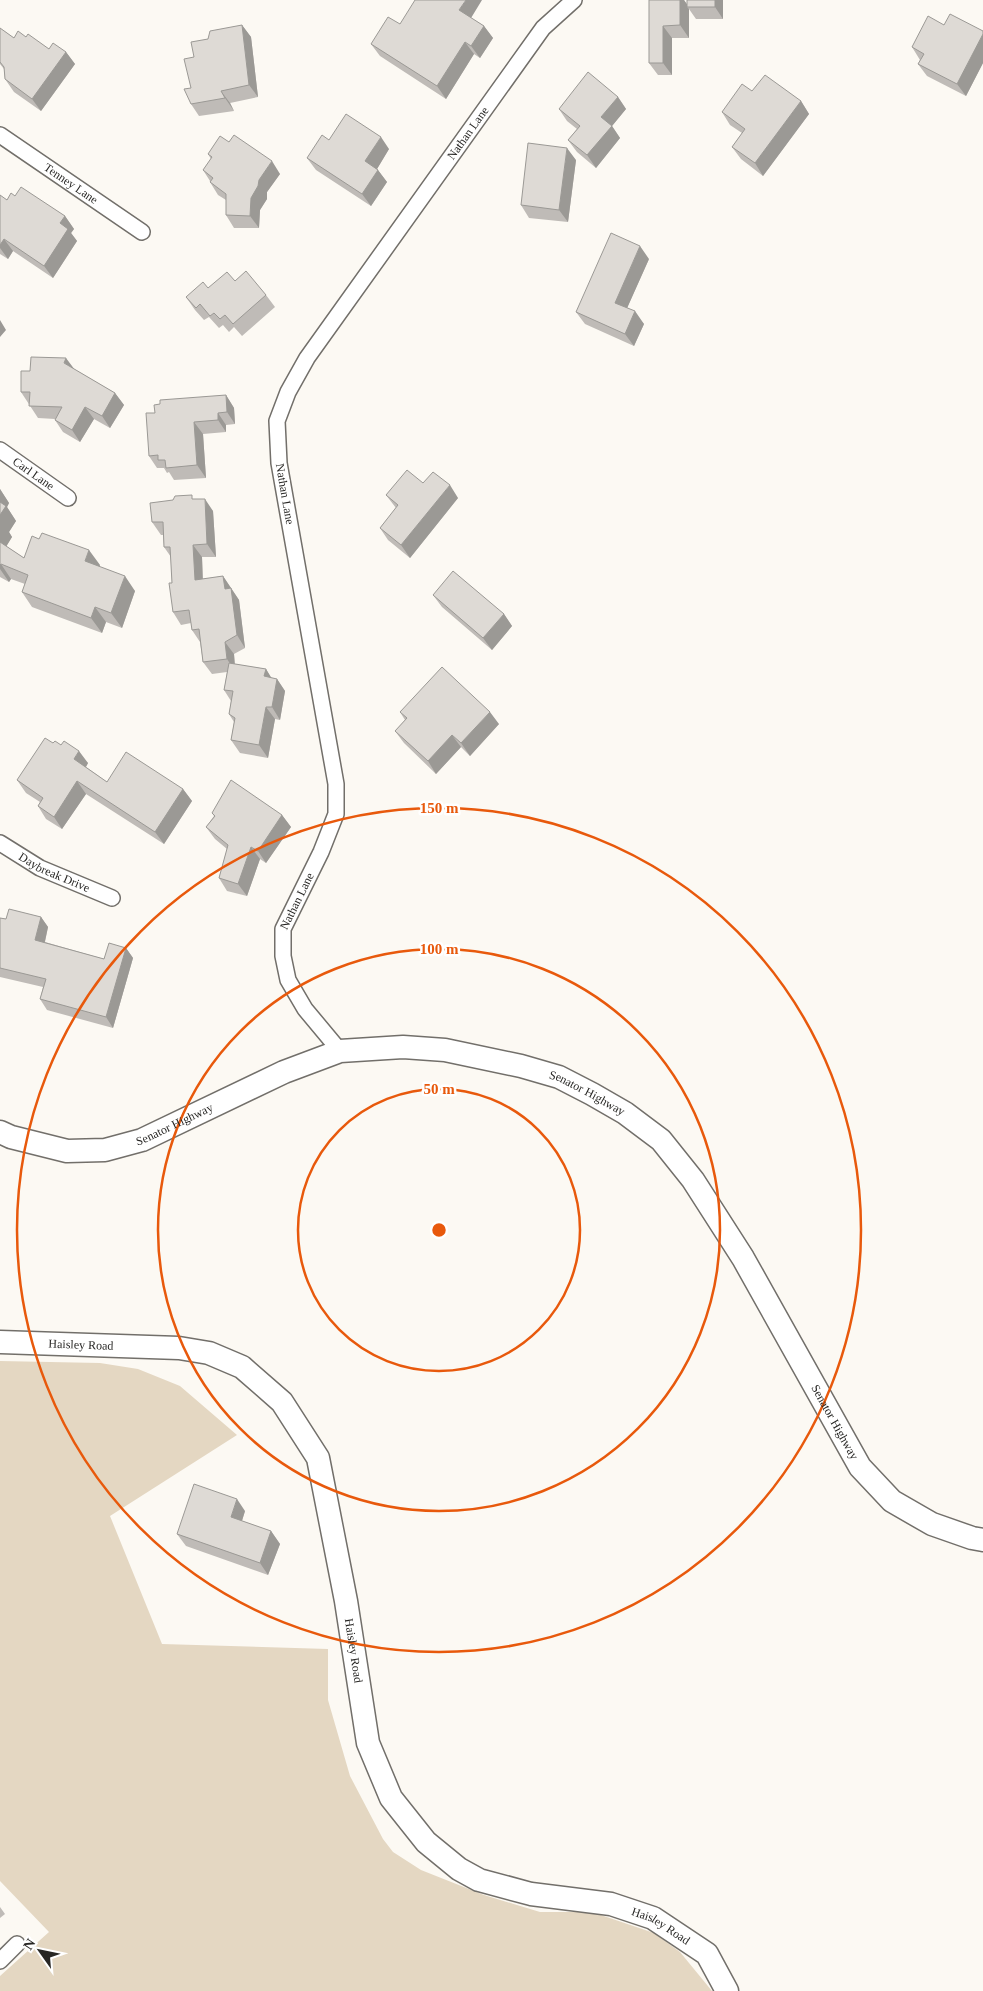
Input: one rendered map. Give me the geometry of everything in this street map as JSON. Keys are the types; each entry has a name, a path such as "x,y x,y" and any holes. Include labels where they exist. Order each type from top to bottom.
{"street":[{"name":"Nathan Lane","path":"340,1051 305,1009 288,980 283,956 284,929 321,852 336,814 336,784 279,462 277,421 288,392 307,358 543,28 574,0"},
{"name":"Tenney Lane","path":"0,135 142,232"},
{"name":"Carl Lane","path":"0,450 68,498"},
{"name":"Daybreak Drive","path":"0,843 40,868 112,898"},
{"name":"Senator Highway","path":"0,1132 11,1137 67,1151 105,1150 142,1140 284,1072 340,1051 403,1047 445,1050 521,1066 558,1078 592,1094 624,1113 661,1140 693,1180 743,1258 860,1467 892,1501 932,1524 983,1540"},
{"name":"Haisley Road","path":"0,1342 179,1348 209,1352 242,1367 282,1402 318,1458 346,1602 368,1744 391,1798 426,1842 459,1869 479,1880 531,1894 611,1904 653,1918 707,1954 727,1991"},
{"path":"0,1961 18,1944"}],"shaded area":[{"path":"0,1361 100,1363 138,1369 180,1386 237,1435 110,1516 162,1644 328,1649 328,1700 350,1776 383,1839 393,1852 421,1870 484,1895 540,1912 592,1912 654,1933 680,1952 712,1991 0,1991 0,1976 49,1932 0,1881"}],"building":[{"path":"415,0 466,0 459,10 484,26 471,46 465,42 437,86 371,44 388,17 400,24"},
{"path":"649,0 680,0 680,25 663,26 663,63 649,63"},
{"path":"687,0 715,0 715,7 687,7"},
{"path":"950,14 983,31 957,84 918,64 924,54 912,47 928,16 944,25"},
{"path":"242,25 249,85 221,91 225,98 191,104 184,89 191,88 184,59 194,57 191,42 208,39 210,31"},
{"path":"0,28 14,38 18,31 26,37 28,34 49,49 53,43 66,52 32,99 5,79 4,67 0,62"},
{"path":"588,72 618,97 601,117 612,126 587,155 568,140 580,126 559,109"},
{"path":"765,75 801,101 755,163 732,147 745,129 722,112 742,84 752,91"},
{"path":"346,114 381,137 365,161 378,170 362,194 307,158 322,135 329,140"},
{"path":"234,135 272,161 259,180 258,186 251,198 250,216 226,215 226,194 210,182 213,178 203,170 212,157 208,154 220,136 229,142"},
{"path":"528,143 567,148 559,210 521,205"},
{"path":"21,187 65,216 60,223 68,229 44,266 4,239 0,245 0,195 7,200 11,193 15,196"},
{"path":"611,233 640,246 615,303 635,311 625,334 576,312"},
{"path":"246,271 266,295 233,324 225,315 220,319 214,313 210,316 200,304 196,308 186,297 203,282 208,288 227,272 235,281"},
{"path":"31,357 66,358 64,363 115,393 102,416 85,407 72,430 55,420 62,407 29,406 30,392 21,392 21,371 30,371"},
{"path":"226,395 227,412 218,413 218,420 194,422 197,465 166,468 165,460 158,460 158,455 149,456 146,413 155,413 154,405 160,404 160,400"},
{"path":"407,470 423,483 433,472 450,485 401,545 380,528 398,505 386,495"},
{"path":"192,495 192,499 205,499 207,544 193,545 195,580 223,576 225,589 231,588 237,635 225,642 227,659 203,662 199,629 192,630 189,610 173,612 169,583 172,583 170,547 164,547 163,522 152,522 150,503 173,500 175,496"},
{"path":"0,502 6,506 0,515"},
{"path":"42,533 89,550 85,561 125,576 111,613 95,607 91,618 22,592 28,575 0,565 0,542 24,558 32,536 39,539"},
{"path":"453,571 504,614 483,638 433,595"},
{"path":"229,663 266,669 264,676 277,679 272,707 266,707 259,745 231,740 235,718 229,714 233,691 224,690"},
{"path":"442,667 490,712 461,743 452,735 428,761 395,731 407,718 400,712"},
{"path":"45,738 61,745 64,741 79,751 74,759 107,782 126,752 183,789 155,832 77,781 54,817 38,806 43,798 17,780"},
{"path":"231,780 282,815 258,851 251,847 238,884 219,878 228,845 206,827 215,816 212,813"},
{"path":"9,909 41,917 35,940 104,959 109,943 126,948 106,1017 40,999 46,979 0,968 0,918 6,919"},
{"path":"194,1484 237,1499 231,1517 271,1531 260,1563 177,1534"}]}
